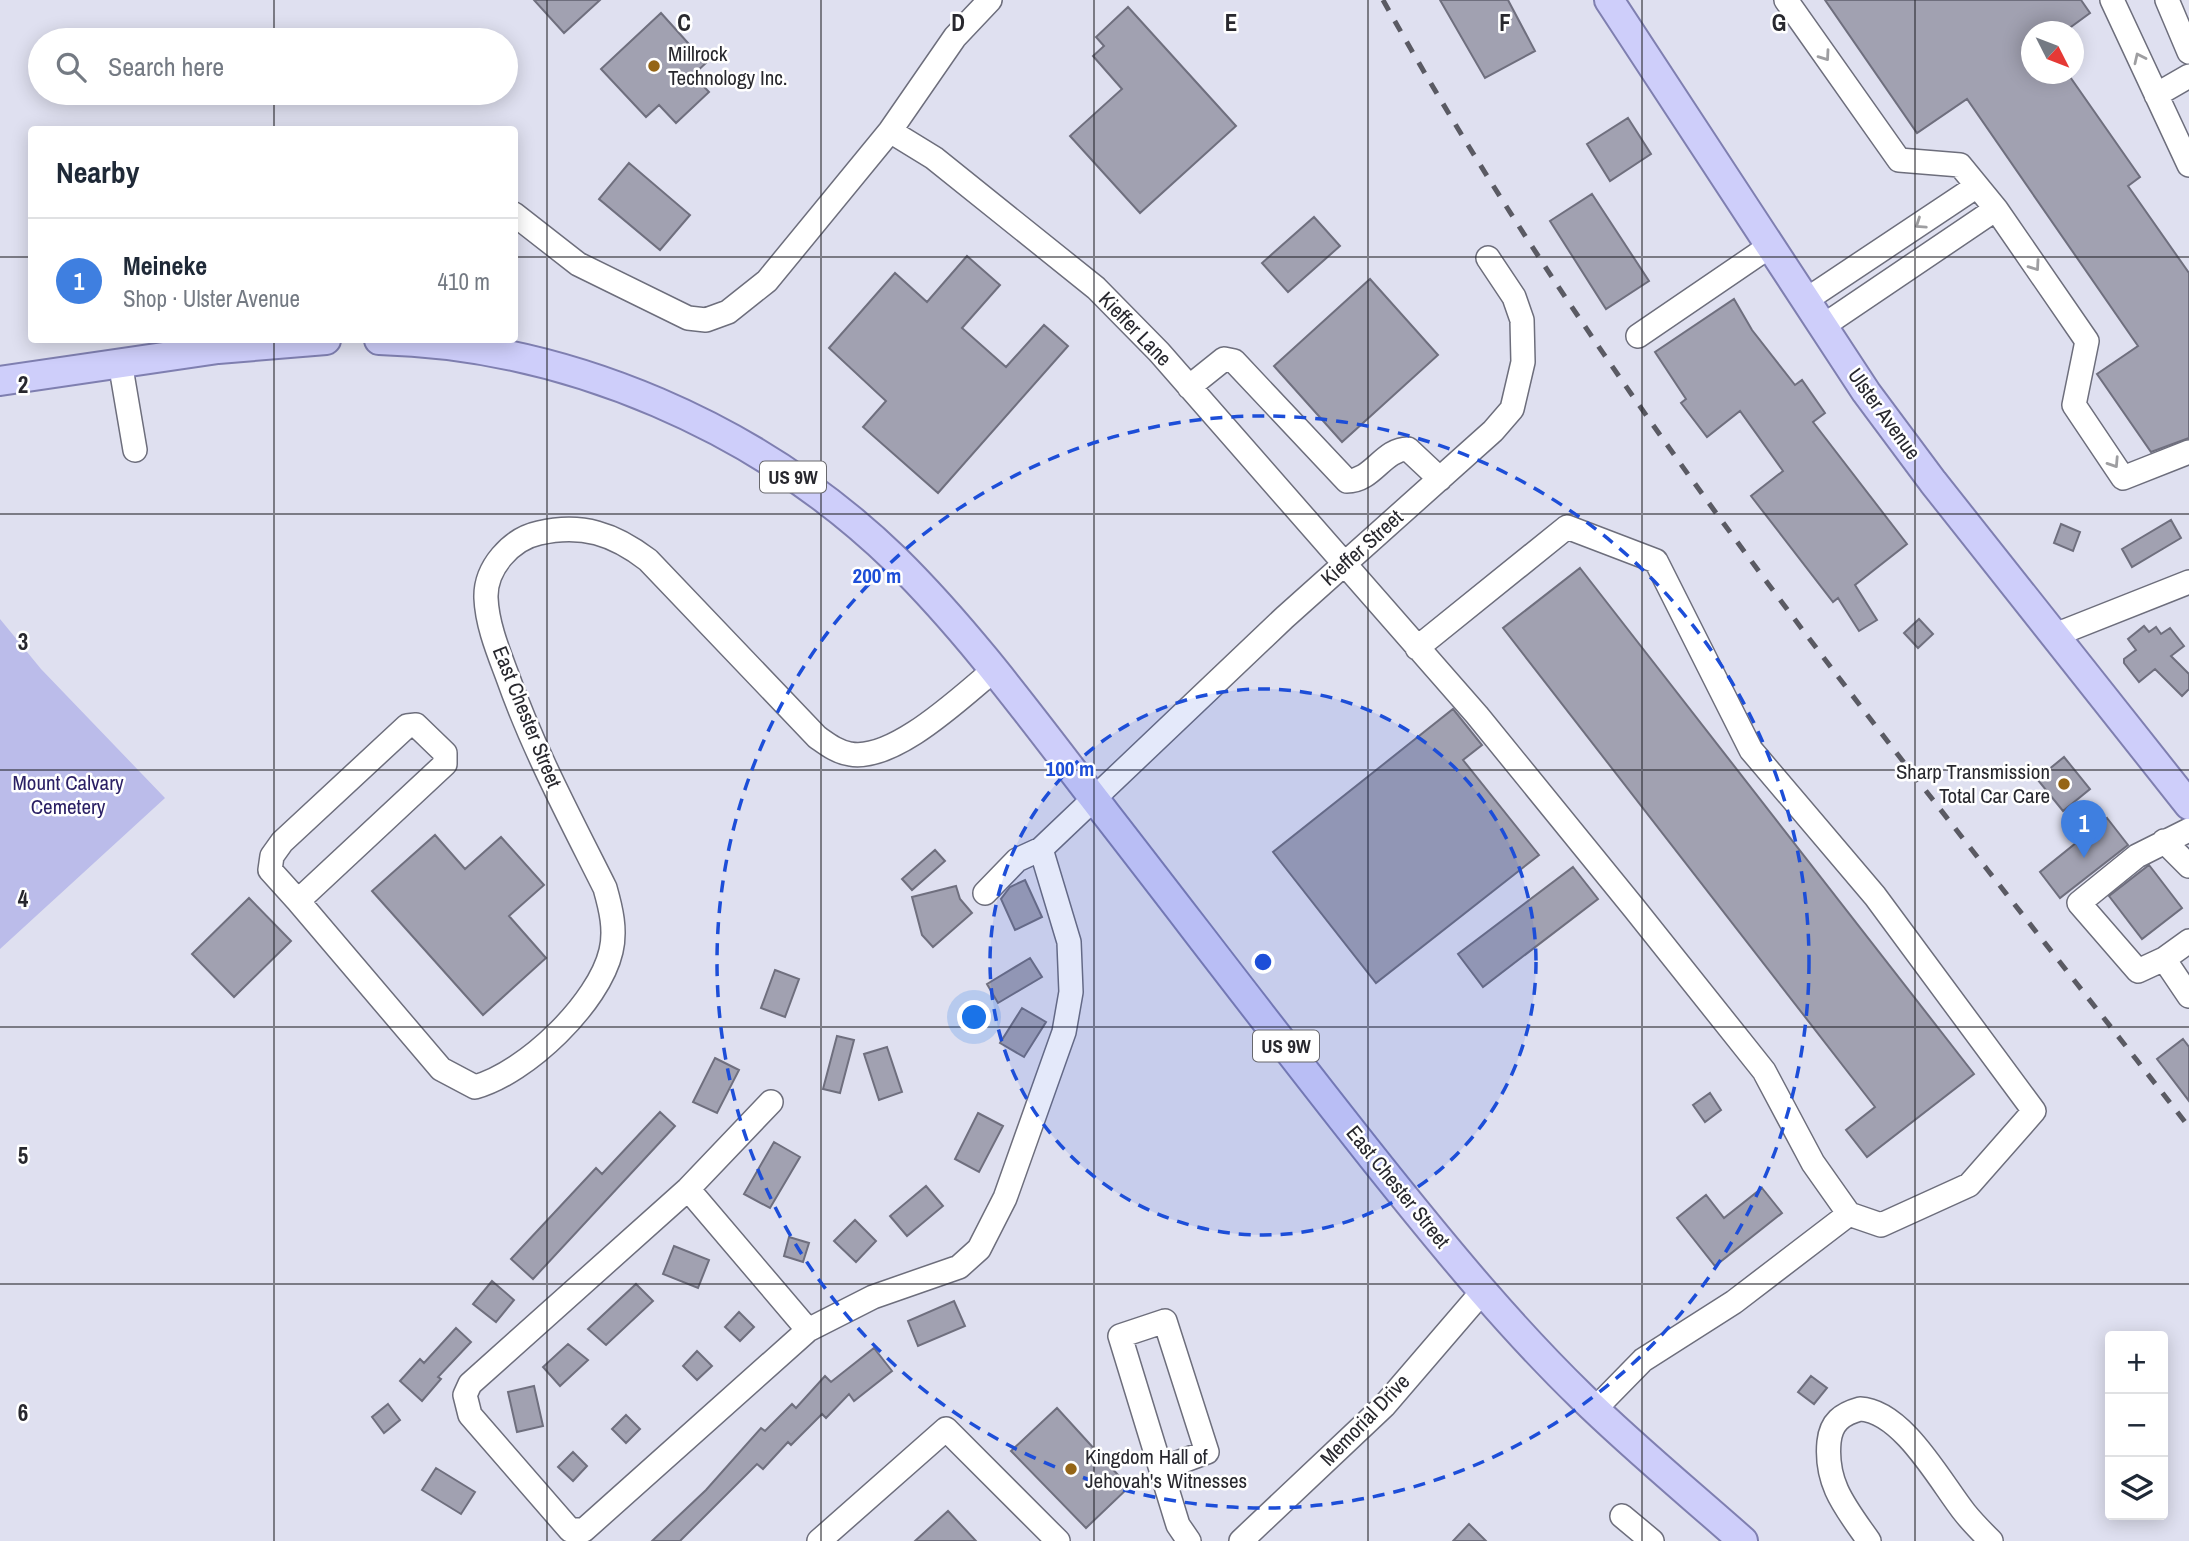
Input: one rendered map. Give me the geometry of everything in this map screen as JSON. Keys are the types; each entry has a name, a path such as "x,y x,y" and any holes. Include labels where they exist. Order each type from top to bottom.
{"main road":[{"name":"Ulster Avenue","path":"1609,0 1866,392 2055,635 2183,788"},
{"path":"0,381 120,362 279,343"},
{"name":"US 9W","path":"409,343 480,350 570,371 654,401 733,439 804,484 866,533 919,583 994,670 1093,797"},
{"name":"East Chester Street","path":"1093,797 1379,1166 1482,1292 1595,1409 1743,1541"}],"street":[{"path":"518,217 578,264 688,318 706,320 728,312 767,281 890,131 955,37 989,0"},
{"path":"1786,0 1899,160 1960,165 1996,209 2087,341 2074,405 2123,478 2189,452"},
{"path":"2112,0 2189,164"},
{"path":"2167,0 2189,52"},
{"path":"2156,95 2189,76"},
{"name":"Kieffer Lane","path":"890,131 934,158 1096,288 1189,387 1477,715 1764,1071 1813,1163 1849,1214"},
{"path":"1806,300 1977,186"},
{"path":"1823,326 1938,251 1996,209"},
{"path":"1638,336 1770,246"},
{"name":"Kieffer Street","path":"985,893 1017,860 1041,849 1093,797 1343,565 1493,431 1511,409 1523,362 1522,320 1514,297 1488,258"},
{"path":"1189,387 1224,359 1234,361 1347,481 1359,481 1396,449 1408,449 1440,479"},
{"path":"120,362 135,450"},
{"path":"1417,648 1567,527 1656,561 1751,750 1875,896 2034,1111 1969,1185 1881,1225 1849,1214 1734,1302 1643,1360 1595,1409"},
{"name":"East Chester Street","path":"298,901 441,1069 475,1087 497,1081 556,1032 584,1003 604,976 612,948 613,916 605,888 541,761 495,642 486,598 494,566 510,547 531,535 558,528 599,531 629,546 648,560 817,737 838,751 852,755 887,748 934,719 994,670"},
{"path":"2055,635 2189,582"},
{"path":"415,725 445,753 445,764 298,901 270,870 272,856 282,842 407,726 415,725"},
{"path":"2189,830 2137,856 2079,903 2138,971 2164,959 2189,941"},
{"path":"2164,841 2189,866"},
{"path":"771,1102 688,1189 470,1384 465,1395 466,1408 570,1530 584,1530 808,1330 873,1297 959,1267 979,1250 1004,1198 1064,1032 1071,992 1069,942 1041,849"},
{"path":"2164,959 2189,996"},
{"path":"688,1189 808,1330"},
{"name":"Memorial Drive","path":"1241,1541 1384,1406 1482,1292"},
{"path":"1161,1469 1207,1452 1165,1321 1120,1336 1178,1525 1189,1541"},
{"path":"1869,1541 1840,1500 1828,1468 1830,1431 1837,1420 1860,1409 1885,1416 1910,1439 1967,1516 1991,1541"},
{"path":"819,1541 946,1429 1058,1541"},
{"path":"1622,1516 1652,1541"}],"green space":[{"name":"Mount Calvary Cemetery","path":"0,619 41,669 165,798 0,949"}],"building":[{"path":"534,0 600,0 564,33"},
{"path":"1440,0 1508,0 1535,51 1485,78"},
{"path":"1825,0 2081,0 2090,13 2079,21 2021,21 2021,84 2075,84 2140,177 2128,186 2189,273 2189,438 2151,452 2097,374 2138,346 1967,99 1917,133"},
{"path":"1128,7 1236,126 1140,213 1070,136 1122,89 1093,56 1104,46 1096,37"},
{"name":"Millrock Technology Inc.","path":"661,13 706,63 693,75 709,92 676,123 659,105 646,117 601,69"},
{"path":"1628,118 1651,154 1610,181 1587,144"},
{"path":"629,163 690,215 660,250 599,199"},
{"path":"1592,194 1649,281 1606,309 1550,221"},
{"path":"1314,217 1340,246 1288,292 1262,263"},
{"path":"967,256 1000,285 962,328 1006,367 1044,325 1068,346 938,493 863,427 886,401 829,348 895,273 927,302"},
{"path":"1370,279 1438,355 1342,442 1274,366"},
{"path":"1734,299 1752,330 1795,385 1802,380 1825,413 1813,422 1907,544 1855,585 1877,620 1859,631 1838,598 1833,602 1751,496 1783,471 1740,411 1707,437 1681,403 1686,399 1655,352"},
{"path":"2171,520 2181,538 2132,567 2122,549"},
{"path":"2061,524 2080,532 2073,551 2054,543"},
{"path":"1580,568 1974,1074 1867,1157 1846,1130 1875,1107 1503,628"},
{"path":"1919,619 1933,634 1918,648 1904,633"},
{"path":"2144,626 2149,632 2156,627 2161,634 2170,628 2184,646 2171,656 2189,674 2189,689 2182,696 2155,669 2139,682 2124,663 2124,659 2136,650 2128,639"},
{"path":"1453,709 1482,745 1463,760 1539,855 1376,983 1273,852"},
{"name":"Sharp Transmission Total Car Care","path":"2064,757 2090,789 2063,811 2037,779"},
{"path":"2107,818 2128,845 2060,898 2040,872"},
{"path":"435,835 465,869 501,837 544,885 509,916 546,958 483,1015 372,891"},
{"path":"935,850 945,861 912,890 902,879"},
{"path":"2149,865 2182,908 2142,939 2109,896"},
{"path":"1573,867 1598,899 1483,987 1458,954"},
{"path":"1025,880 1042,917 1015,930 1001,899 1010,887"},
{"path":"956,886 960,899 972,913 933,947 922,935 912,897"},
{"path":"249,898 291,941 234,997 192,954"},
{"path":"1030,958 1042,977 998,1003 987,984"},
{"path":"775,970 799,979 785,1017 761,1008"},
{"path":"1022,1008 1046,1022 1024,1057 1000,1043"},
{"path":"837,1036 854,1040 840,1093 823,1089"},
{"path":"2183,1039 2189,1047 2189,1101 2157,1059"},
{"path":"887,1047 902,1092 879,1100 864,1054"},
{"path":"715,1058 739,1070 717,1113 693,1102"},
{"path":"1710,1093 1721,1110 1705,1122 1693,1105"},
{"path":"660,1112 675,1126 533,1279 511,1259 596,1168 602,1174"},
{"path":"978,1113 1003,1126 979,1172 955,1159"},
{"path":"774,1142 800,1157 770,1208 744,1194"},
{"path":"926,1186 943,1206 907,1236 890,1216"},
{"path":"1762,1188 1782,1213 1715,1266 1677,1218 1706,1195 1724,1218"},
{"path":"855,1220 876,1241 856,1262 834,1241"},
{"path":"789,1237 809,1243 803,1262 784,1256"},
{"path":"674,1246 709,1260 698,1288 663,1274"},
{"path":"492,1281 514,1300 496,1322 473,1304"},
{"path":"636,1284 653,1301 606,1345 588,1329"},
{"path":"954,1301 965,1326 918,1346 908,1321"},
{"path":"739,1312 754,1327 740,1341 725,1327"},
{"path":"456,1328 471,1342 438,1377 441,1379 422,1401 400,1381 420,1359 424,1363"},
{"path":"568,1344 588,1360 560,1386 543,1367"},
{"path":"874,1348 892,1371 854,1401 849,1394 826,1418 822,1414 791,1445 788,1442 763,1469 757,1464 680,1541 652,1541 706,1490 761,1428 765,1431 792,1404 796,1408 825,1376 831,1382"},
{"path":"697,1351 712,1366 697,1380 683,1366"},
{"path":"1811,1376 1827,1388 1814,1404 1798,1392"},
{"path":"534,1386 543,1426 517,1432 508,1392"},
{"path":"388,1404 400,1420 384,1433 372,1417"},
{"name":"Kingdom Hall of Jehovah's Witnesses","path":"1057,1408 1129,1487 1086,1528 1011,1451"},
{"path":"626,1415 640,1429 626,1443 612,1429"},
{"path":"573,1452 587,1466 573,1481 558,1467"},
{"path":"436,1468 475,1492 461,1514 422,1490"},
{"path":"948,1511 976,1541 915,1541"},
{"path":"1469,1524 1486,1541 1453,1541"}],"railway":[{"path":"1383,0 1471,150 1564,296 1662,438 1869,717 2189,1127"}],"place":[{"name":"Millrock Technology Inc.","path":"654,66"},
{"name":"Sharp Transmission Total Car Care","path":"2064,784"},
{"name":"Meineke","path":"2084,858"},
{"name":"Kingdom Hall of Jehovah's Witnesses","path":"1071,1469"}]}
